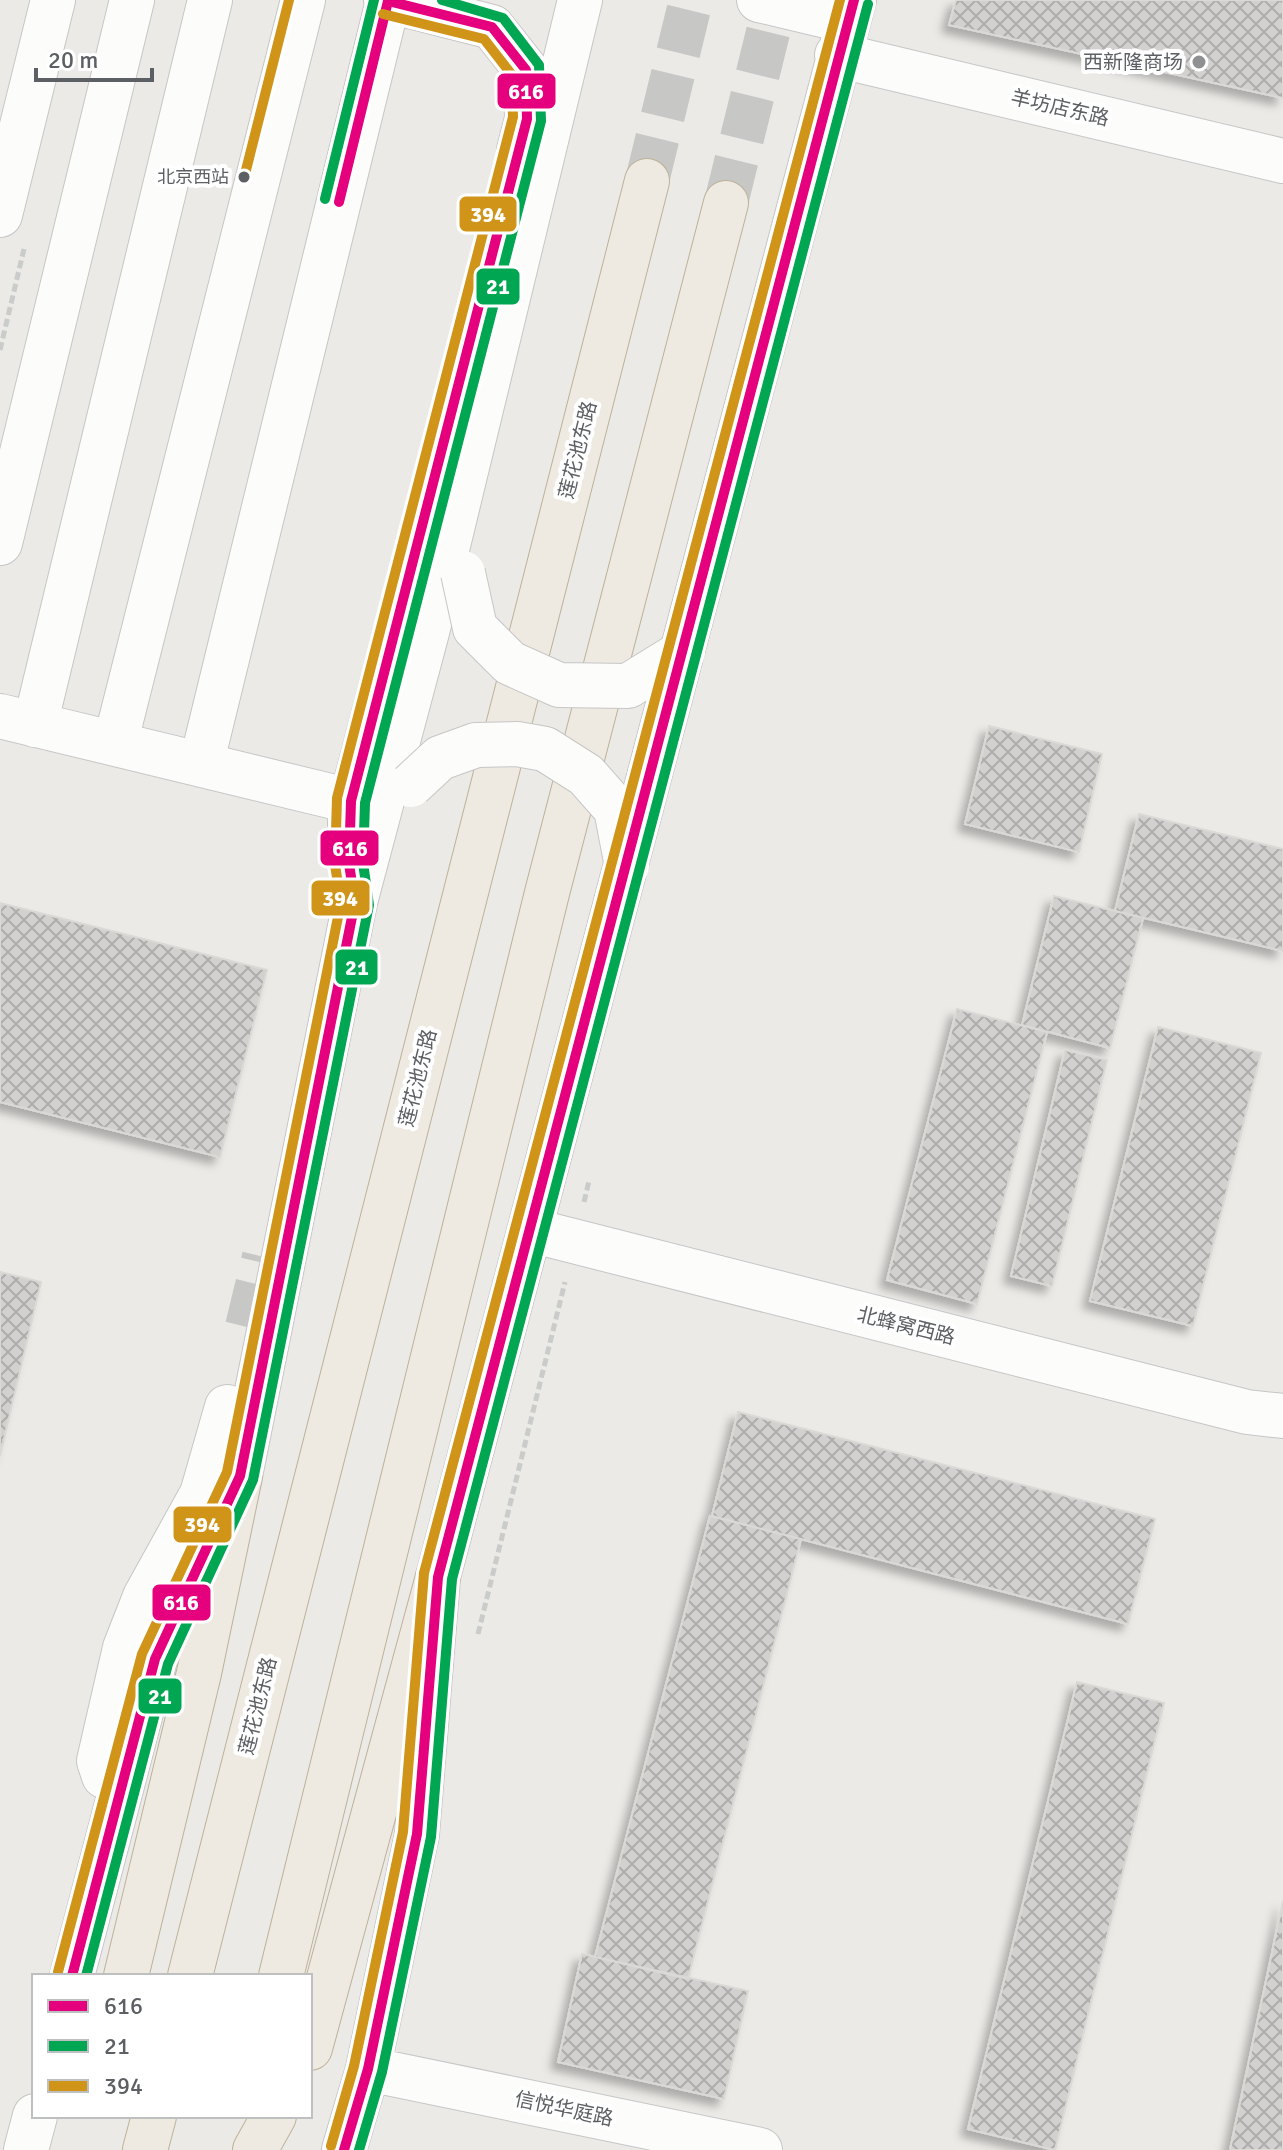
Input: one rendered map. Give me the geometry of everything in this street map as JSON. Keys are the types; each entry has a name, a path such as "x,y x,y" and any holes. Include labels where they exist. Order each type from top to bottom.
{"highway":[{"name":"莲花池东路","path":"191,1974 647,181"},
{"path":"281,1974 547,893 726,203"},
{"path":"126,1974 199,1673 240,1476"},
{"path":"312,2041 438,1577"},
{"path":"131,2118 133,2150"},
{"path":"145,2150 153,2118"},
{"path":"238,2150 246,2118"},
{"path":"255,2150 273,2118"}],"street":[{"path":"0,215 53,0"},
{"path":"0,543 132,0"},
{"path":"210,0 17,720 351,801 403,773 476,745 517,744 545,749 586,775 616,809 627,866"},
{"path":"115,744 303,0"},
{"path":"201,765 387,0 492,27 526,70 527,119 351,801 349,864 355,902"},
{"path":"281,1273 307,1240 403,773 580,0"},
{"path":"73,1974 155,1659 240,1476 355,902 403,773 463,573 602,0"},
{"name":"羊坊店东路","path":"759,0 1283,161"},
{"path":"344,2150 368,2069 417,1834 438,1577 846,25"},
{"path":"463,573 475,628 510,663 559,685 628,686 683,652"},
{"name":"北蜂窝西路","path":"530,1230 1247,1412 1283,1416"},
{"path":"115,1812 99,1761 125,1648 145,1597 202,1494 247,1327"},
{"name":"信悦华庭路","path":"368,2069 760,2150"},
{"path":"26,2150 34,2118"}],"path":[{"path":"475,1642 592,1168"}],"building":[{"name":"西新隆商场","path":"956,0 1283,0 1283,98 949,25"},
{"path":"989,726 1102,754 1079,852 965,824"},
{"path":"1139,814 1283,849 1283,951 1115,911"},
{"path":"1054,896 1143,918 1110,1048 1022,1025"},
{"path":"0,903 267,970 220,1157 0,1102"},
{"path":"957,1009 1047,1032 977,1304 887,1280"},
{"path":"1158,1027 1261,1053 1193,1326 1090,1301"},
{"path":"1065,1050 1107,1060 1052,1286 1011,1276"},
{"path":"0,1272 41,1282 0,1456"},
{"path":"738,1412 1155,1519 1128,1624 712,1516"},
{"path":"710,1516 801,1539 688,1979 595,1957"},
{"path":"1077,1682 1164,1703 1055,2150 968,2129"},
{"path":"1283,1901 1283,2150 1230,2150"},
{"path":"582,1954 748,1991 724,2099 558,2062"}],"tunnel":[{"path":"647,181 691,0"},
{"path":"726,203 776,0"},
{"path":"247,1327 264,1257"}],"transit line":[{"name":"394","path":"244,178 289,0"},
{"name":"21","path":"325,199 374,0"},
{"name":"21","path":"87,1974 168,1664 253,1480 369,905 363,863 365,803 541,121 539,65 503,18 442,0"},
{"name":"394","path":"331,2146 354,2066 403,1832 424,1573 840,0"},
{"name":"616","path":"344,2150 368,2069 417,1834 438,1577 854,0"},
{"name":"616","path":"73,1974 155,1659 240,1476 355,902 349,864 351,801 527,119 526,70 492,27 388,1 339,202"},
{"name":"21","path":"359,2150 382,2072 431,1837 452,1579 868,4"},
{"name":"394","path":"58,1972 142,1654 227,1472 341,902 335,865 337,798 513,117 512,75 484,39 383,14"}],"place":[{"name":"西新隆商场","path":"1199,62"},
{"name":"北京西站","path":"244,177"}]}
